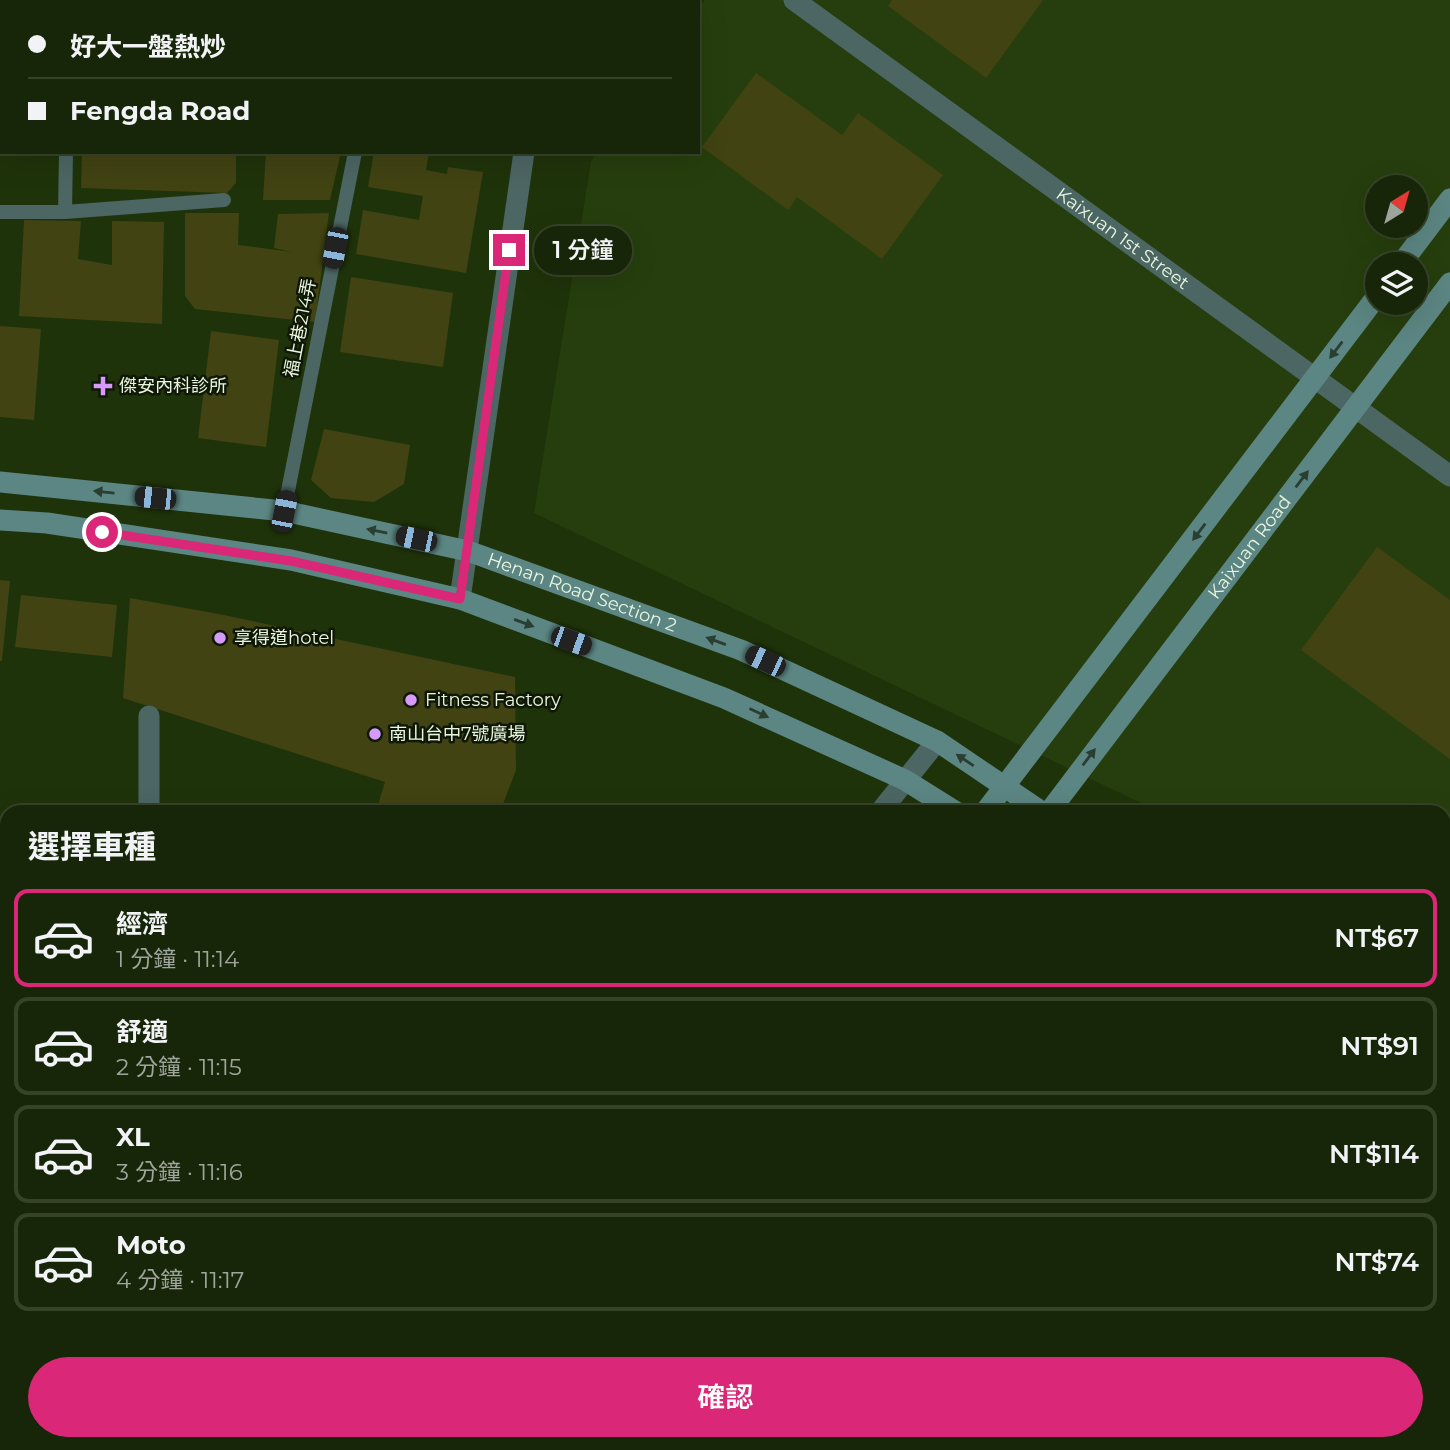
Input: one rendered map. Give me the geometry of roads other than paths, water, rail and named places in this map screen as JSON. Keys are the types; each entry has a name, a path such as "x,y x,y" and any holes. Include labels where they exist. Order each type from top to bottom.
{"street":[{"name":"Kaixuan 1st Street","path":"794,0 1450,476"},
{"path":"460,599 524,154"},
{"path":"1410,252 1450,199"},
{"name":"Kaixuan Road","path":"1054,805 1450,284"},
{"path":"990,805 1365,312"},
{"name":"Henan Road Section 2","path":"0,482 284,511 468,551 741,650 937,741 1032,805"},
{"path":"0,520 47,523 291,561 460,599 724,698 905,780 945,805"},
{"path":"149,716 149,805"},
{"path":"885,805 937,741"}],"lane":[{"path":"65,212 66,154"},
{"name":"福上巷214弄","path":"284,511 355,154"},
{"path":"0,212 65,212 224,200"}],"place":[{"name":"傑安內科診所","path":"103,386"},
{"name":"享得道hotel","path":"220,638"},
{"name":"Fitness Factory","path":"411,700"},
{"name":"南山台中7號廣場","path":"375,734"}]}
